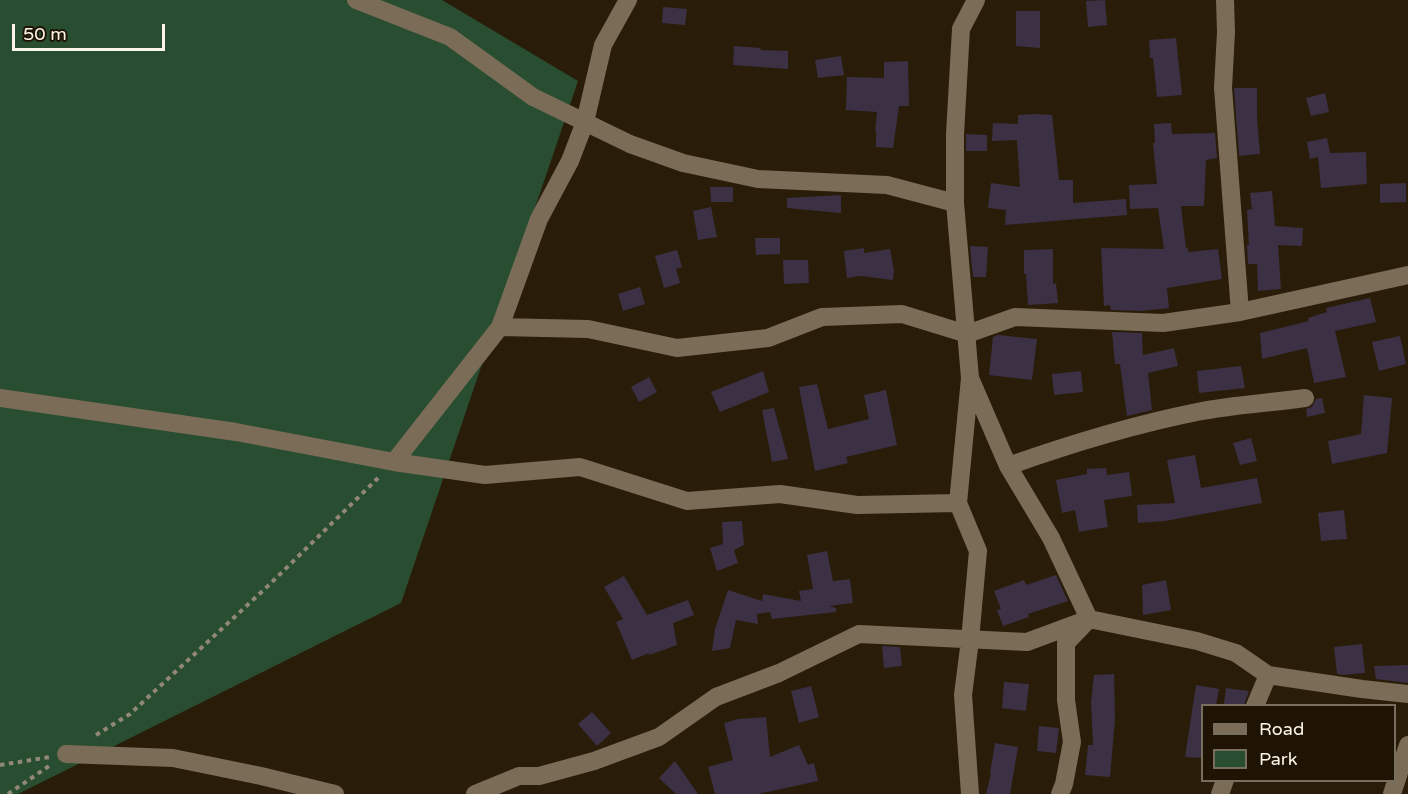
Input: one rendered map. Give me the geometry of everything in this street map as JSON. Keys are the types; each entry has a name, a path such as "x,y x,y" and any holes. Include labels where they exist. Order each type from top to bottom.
{"street":[{"path":"356,0 450,38 533,97 630,144 683,164 759,179 887,185 955,203"},
{"path":"394,462 500,327 539,219 570,161 585,122 603,45 628,0"},
{"path":"970,794 963,695 978,551 958,503 970,378 955,203 955,134 961,29 976,0"},
{"path":"1226,0 1223,88 1240,312"},
{"path":"500,327 588,329 677,348 768,338 822,317 902,314 967,334 1015,317 1162,323 1240,312 1408,275"},
{"path":"970,378 1008,466 1051,538 1089,619"},
{"path":"0,398 236,432 394,462 484,475 579,467 687,501 780,494 857,505 958,503"},
{"path":"1008,466 1112,432 1198,412 1305,398"},
{"path":"1060,794 1072,742 1066,700 1066,643 1089,619"},
{"path":"475,794 519,776 539,776 594,761 659,737 716,697 779,673 859,634 1027,642 1089,619 1197,641 1236,653 1268,675 1408,694"},
{"path":"1255,704 1268,675"},
{"path":"1396,782 1408,745"},
{"path":"66,754 173,758 335,794"},
{"path":"519,776 525,794"}],"path":[{"path":"93,737 130,714 269,585 394,462"},
{"path":"0,765 66,754"},
{"path":"8,794 66,754"}],"green space":[{"path":"0,0 442,0 578,81 401,603 18,794 0,794"}],"building":[{"path":"1105,0 1107,25 1088,27 1086,1"},
{"path":"663,7 687,9 685,25 662,23"},
{"path":"1016,11 1040,11 1040,48 1016,46"},
{"path":"1176,38 1182,95 1157,97 1149,40"},
{"path":"734,46 788,51 788,69 733,65"},
{"path":"841,56 844,75 818,78 815,60"},
{"path":"908,61 909,106 899,106 893,148 876,147 877,112 846,110 847,77 884,78 884,62"},
{"path":"1234,88 1257,88 1260,154 1239,156"},
{"path":"1325,93 1329,112 1311,116 1306,98"},
{"path":"1018,115 1052,115 1059,180 1073,180 1073,203 1126,199 1127,215 1005,225 1006,210 988,208 991,183 1020,187 1017,140 992,141 993,123 1018,124"},
{"path":"1171,123 1172,134 1215,133 1217,158 1206,160 1204,206 1181,206 1188,252 1218,249 1222,279 1167,288 1169,308 1140,311 1111,310 1110,305 1104,306 1101,248 1164,249 1158,208 1130,209 1129,185 1157,184 1153,143 1155,143 1154,124"},
{"path":"966,134 987,135 987,151 966,151"},
{"path":"1327,138 1330,153 1366,152 1367,184 1321,188 1318,157 1310,159 1307,142"},
{"path":"1406,183 1406,202 1380,203 1380,184"},
{"path":"710,187 733,187 733,202 711,202"},
{"path":"1272,191 1275,226 1303,228 1302,246 1278,245 1281,289 1258,291 1257,264 1248,264 1247,210 1252,209 1250,193"},
{"path":"841,195 841,213 787,208 787,198"},
{"path":"711,207 717,237 698,240 693,211"},
{"path":"755,238 780,238 780,254 756,255"},
{"path":"970,246 988,247 986,277 973,277"},
{"path":"864,248 864,253 890,249 894,270 893,280 861,276 847,278 844,251"},
{"path":"1053,249 1053,284 1056,283 1058,303 1028,305 1024,250"},
{"path":"677,250 682,267 676,269 680,283 664,288 655,256"},
{"path":"783,260 808,260 809,283 784,284"},
{"path":"640,287 645,304 623,311 618,294"},
{"path":"1370,298 1376,322 1335,331 1346,377 1314,383 1307,348 1262,359 1260,333 1309,321 1308,318 1327,312 1326,308"},
{"path":"1112,332 1142,333 1143,355 1174,348 1178,366 1148,373 1152,410 1127,416 1120,364 1115,364"},
{"path":"998,335 1037,339 1032,380 989,375 993,337"},
{"path":"1400,336 1406,364 1379,371 1372,342"},
{"path":"1241,366 1245,388 1199,393 1197,371"},
{"path":"763,371 769,392 720,412 711,392"},
{"path":"1081,371 1083,392 1054,395 1052,374"},
{"path":"649,377 657,392 639,402 631,387"},
{"path":"817,384 828,429 869,419 864,395 886,390 897,445 846,457 848,463 815,471 799,387"},
{"path":"1364,395 1392,398 1387,453 1332,464 1328,441 1361,434"},
{"path":"1322,398 1325,413 1307,417 1306,409 1312,407 1316,399"},
{"path":"774,408 788,459 772,462 762,410"},
{"path":"1251,438 1257,461 1240,465 1233,443"},
{"path":"1195,455 1201,488 1257,478 1262,503 1165,521 1138,523 1137,505 1175,503 1167,460"},
{"path":"1106,468 1107,475 1129,472 1132,496 1104,500 1108,527 1079,532 1075,510 1062,513 1056,480 1087,474 1087,469"},
{"path":"1344,510 1347,539 1321,541 1318,513"},
{"path":"742,521 744,545 734,550 738,563 717,571 710,548 723,544 722,522"},
{"path":"827,551 833,581 850,579 853,603 829,606 836,608 836,612 772,619 770,612 757,614 758,624 736,620 730,648 712,651 715,629 728,590 762,601 763,594 801,601 799,591 813,589 807,555"},
{"path":"1056,575 1068,601 1028,614 1029,617 1003,626 997,610 1001,609 994,591 1024,580 1026,585"},
{"path":"624,576 647,615 688,600 694,615 673,623 677,645 632,660 616,622 623,619 604,587"},
{"path":"1166,580 1171,610 1143,615 1142,585"},
{"path":"1362,644 1365,673 1337,674 1334,647"},
{"path":"882,646 900,647 902,666 884,668"},
{"path":"1408,665 1408,683 1376,679 1374,666"},
{"path":"1114,674 1115,719 1110,777 1085,775 1088,745 1093,745 1091,702 1094,675"},
{"path":"1004,682 1029,684 1026,711 1002,708"},
{"path":"1196,685 1219,689 1216,704 1201,704 1201,758 1185,757"},
{"path":"811,686 819,717 799,723 791,691"},
{"path":"1226,688 1249,691 1244,704 1224,704"},
{"path":"592,712 611,733 597,746 578,724"},
{"path":"766,717 770,757 799,745 808,765 814,763 818,781 758,794 715,794 708,767 733,760 724,723 738,719"},
{"path":"1039,726 1059,728 1056,753 1037,751"},
{"path":"995,743 1018,747 1010,794 986,794"},
{"path":"675,761 698,794 676,794 659,778"}]}
